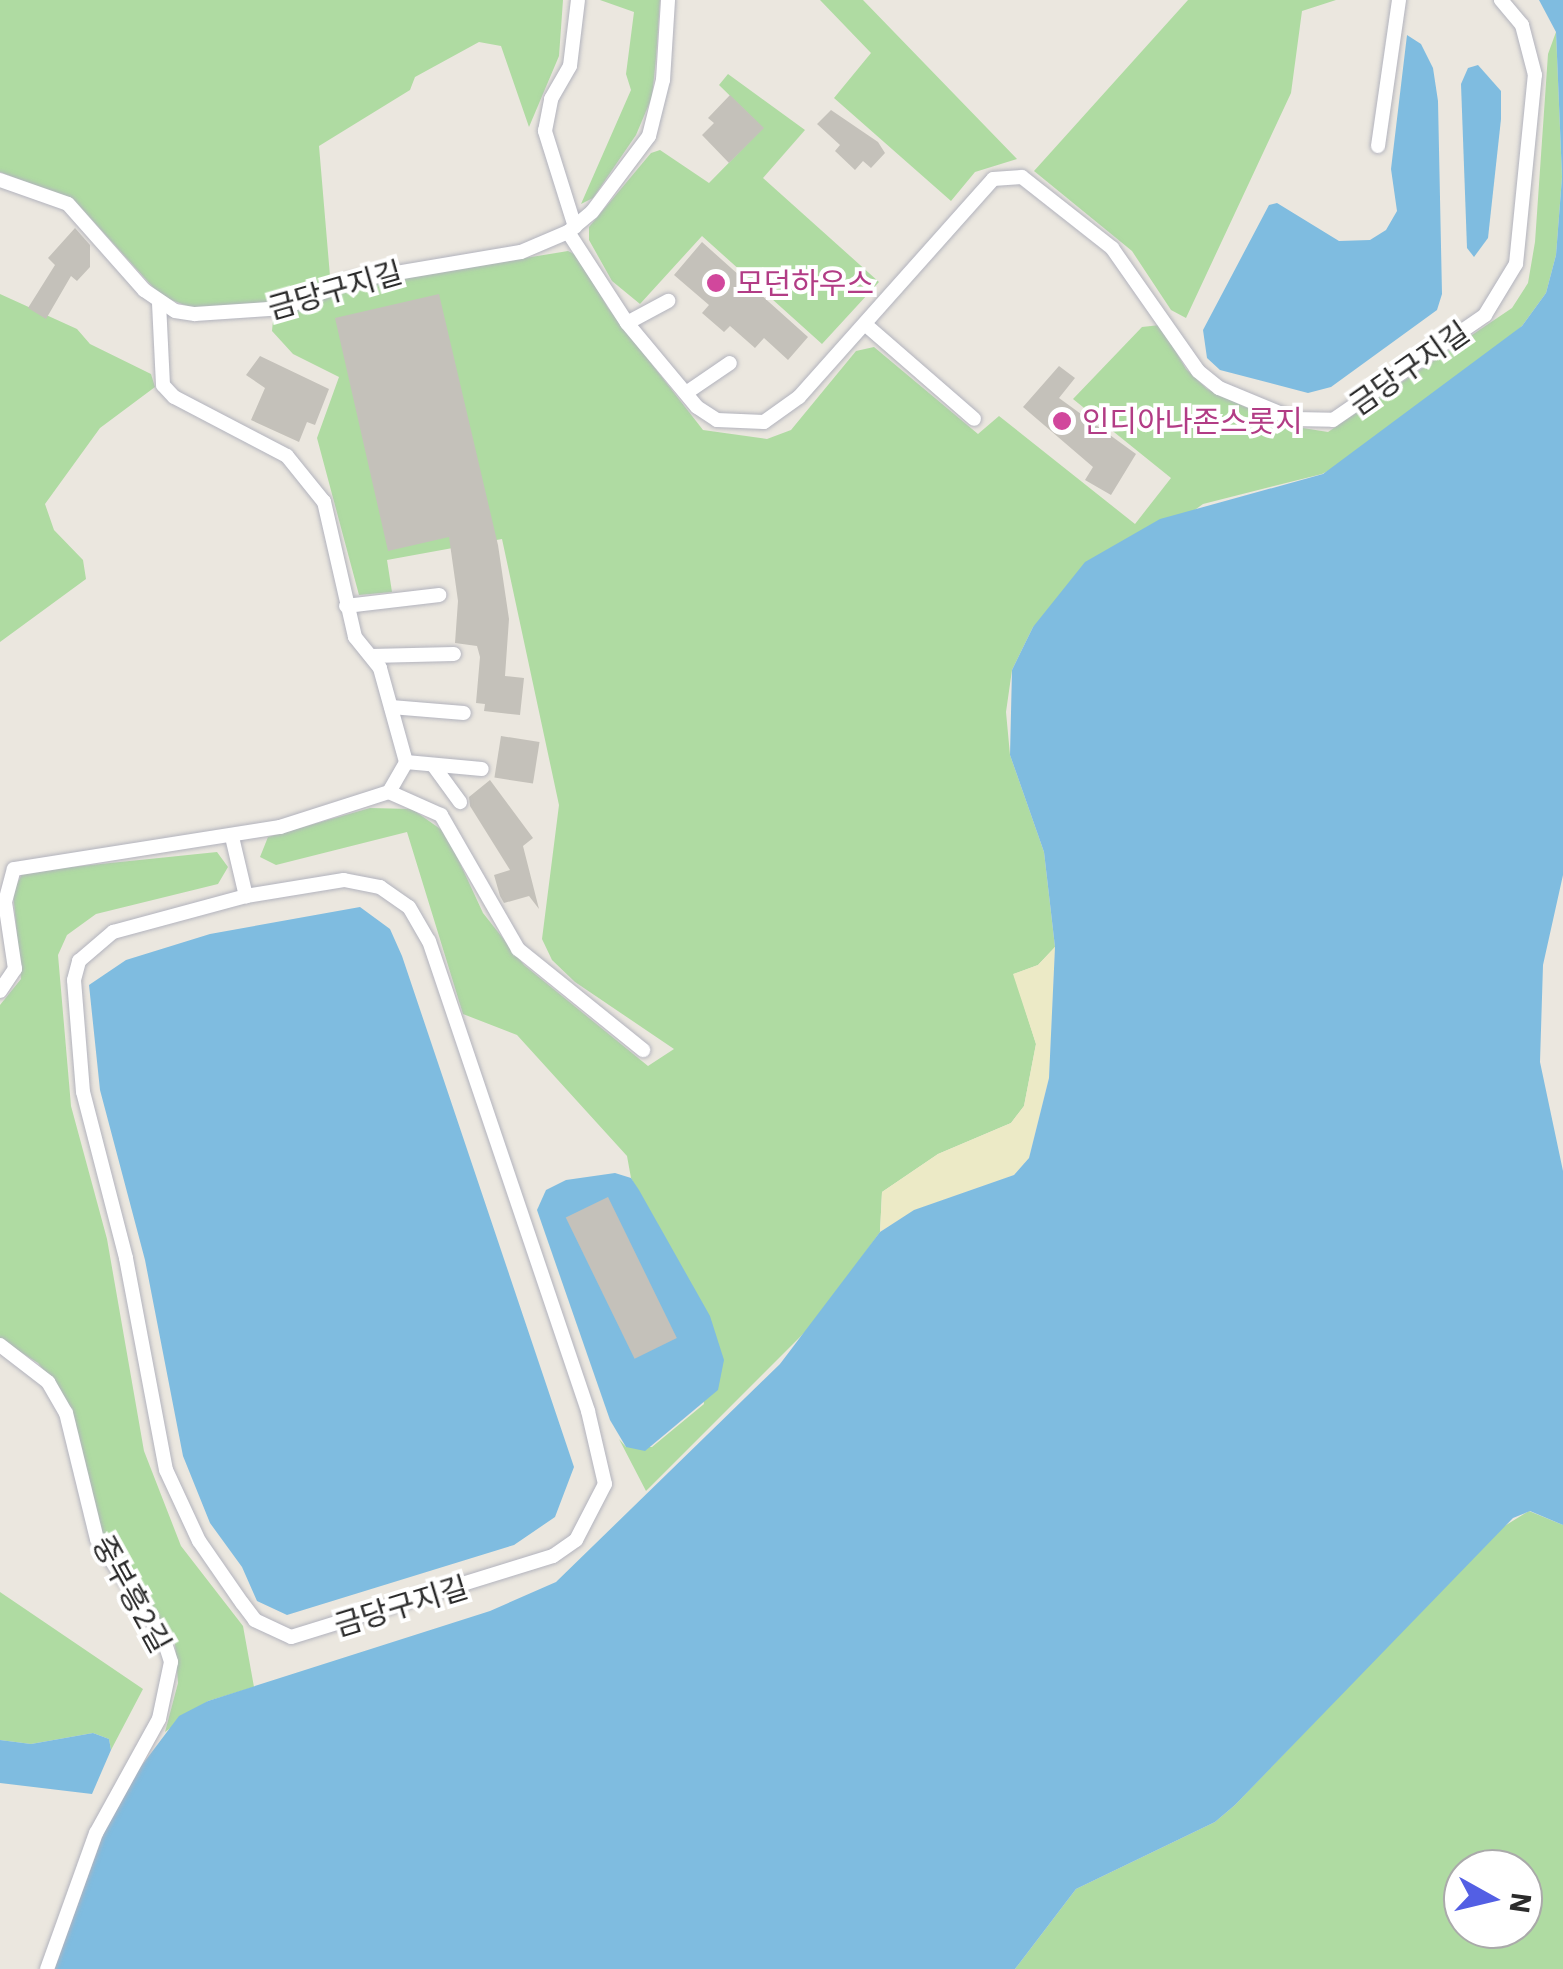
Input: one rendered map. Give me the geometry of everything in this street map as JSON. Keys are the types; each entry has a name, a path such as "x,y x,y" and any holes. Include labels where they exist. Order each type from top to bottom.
{"lane":[{"name":"금당구지길","path":"578,0 570,66 551,98 545,131 572,230 627,323 686,393 717,420 764,422 798,398 993,179 1022,178 1112,248 1198,372 1219,388 1294,419 1333,420 1352,411 1485,315 1516,264 1535,75 1522,25 1502,0"},
{"name":"금당구지길","path":"158,302 195,314 284,308 349,281 522,252 572,230 629,169 649,136 664,80 668,0"},
{"path":"1378,146 1399,0"},
{"path":"0,180 76,210 158,302 163,385 306,473 324,502 346,606 356,637 370,656 391,707 406,762 389,792"},
{"path":"627,323 668,301"},
{"path":"866,325 974,420"},
{"path":"686,393 730,363"},
{"path":"346,606 439,595"},
{"path":"370,656 454,654"},
{"path":"391,707 464,713"},
{"path":"406,762 482,769"},
{"path":"434,764 460,802"},
{"path":"0,992 15,969 5,902 14,869 32,861 126,854 232,837 389,792 441,816 518,949 643,1050"},
{"path":"232,837 246,896"},
{"name":"금당구지길","path":"344,880 380,887 409,908 429,941 512,1184 598,1442 605,1484 576,1540 553,1556 291,1637 272,1632 248,1612 199,1541 166,1470 126,1258 92,1142 73,1009 79,961 94,943 114,932 246,896 344,880"},
{"name":"중부흥2길","path":"0,1345 48,1382 66,1414 97,1539 163,1637 170,1662 159,1720 96,1834 47,1969"}],"green space":[{"path":"0,0 563,0 559,56 529,127 501,46 479,42 415,77 410,90 319,146 330,276 319,287 256,307 195,309 161,296 75,201 0,172"},
{"path":"600,0 660,0 656,58 652,97 636,135 593,198 581,204 631,90 626,74 634,12"},
{"path":"820,0 863,0 1017,159 975,172 951,201 834,98 871,53"},
{"path":"1188,0 1336,0 1302,11 1291,93 1186,318 1171,310 1132,251 1034,171"},
{"path":"1556,32 1562,177 1556,255 1546,293 1522,326 1480,363 1351,459 1322,474 1203,504 1033,627 1012,670 1006,712 1010,755 1044,852 1055,947 1038,965 1014,974 1036,1044 1024,1106 1011,1123 938,1154 882,1192 880,1232 815,1322 646,1491 619,1439 626,1447 652,1447 704,1404 687,1283 631,1178 627,1156 517,1035 463,1014 407,832 276,865 260,857 268,837 370,808 412,809 446,833 483,913 524,965 648,1066 674,1049 575,982 552,960 542,939 559,805 502,539 387,560 392,592 359,595 317,438 339,377 293,354 272,331 273,320 349,287 568,251 578,256 608,308 703,430 767,439 791,430 856,351 874,347 978,434 999,416 1135,524 1171,478 1073,399 1142,327 1160,325 1186,369 1207,389 1284,425 1328,432 1512,308 1528,283 1535,242 1548,54"},
{"path":"728,74 805,130 763,178 879,282 822,344 702,236 640,304 612,281 589,240 589,227 651,153 660,150 709,183 763,128 719,85"},
{"path":"0,294 77,329 90,344 151,374 155,387 100,428 45,504 54,530 83,560 86,579 0,642"},
{"path":"217,852 228,867 218,884 96,914 67,935 58,955 71,1106 107,1239 144,1451 181,1546 243,1626 254,1687 208,1701 165,1732 178,1683 175,1644 102,1537 55,1385 38,1363 0,1339 0,1005 21,979 13,892 23,872"},
{"path":"1529,1511 1563,1525 1563,1969 1015,1969 1076,1889 1215,1822 1498,1530"},
{"path":"0,1592 143,1689 111,1750 109,1739 93,1733 31,1744 0,1740"}],"sand":[{"path":"1055,947 1049,1078 1029,1158 1014,1175 915,1210 880,1232 882,1192 938,1154 1011,1123 1024,1106 1036,1044 1013,974 1038,965"}],"water":[{"path":"1539,0 1563,0 1563,875 1543,965 1540,1062 1563,1171 1563,1525 1530,1511 1513,1518 1235,1805 1215,1822 1076,1889 1015,1969 54,1969 104,1832 136,1773 179,1716 208,1701 490,1611 556,1582 780,1364 880,1232 914,1210 1014,1175 1029,1158 1049,1078 1055,947 1044,852 1010,755 1012,670 1033,627 1085,562 1160,519 1323,474 1522,326 1546,293 1556,255 1562,177 1556,32"},
{"path":"1407,35 1421,44 1433,68 1438,101 1442,294 1437,310 1331,387 1308,393 1220,370 1207,358 1203,330 1269,205 1277,203 1339,241 1370,240 1386,230 1397,211 1391,169"},
{"path":"1478,65 1501,91 1501,119 1488,238 1474,257 1467,248 1461,84 1468,68"},
{"path":"360,907 390,929 402,956 574,1467 555,1517 514,1545 287,1615 257,1601 242,1567 210,1523 183,1456 145,1260 100,1090 89,985 126,960 210,934"},
{"path":"615,1173 631,1178 639,1190 710,1316 724,1360 718,1390 645,1451 626,1447 610,1420 537,1210 546,1190 566,1180"},
{"path":"93,1733 109,1739 111,1750 92,1794 0,1783 0,1740 31,1744"}],"building":[{"path":"730,95 764,128 729,163 702,135 714,123 708,118"},
{"path":"831,110 878,142 885,153 871,168 863,161 855,170 835,151 840,145 817,124"},
{"path":"75,228 90,245 90,267 77,281 71,276 46,319 28,308 55,265 48,258"},
{"path":"702,242 808,337 788,360 764,338 755,348 730,326 724,332 702,313 709,305 674,275"},
{"path":"439,294 498,545 509,619 505,676 524,678 520,715 484,711 485,704 476,703 480,657 477,646 455,643 458,601 449,537 388,551 335,318"},
{"path":"260,356 329,389 315,425 307,422 299,442 251,420 265,388 246,375"},
{"path":"1059,366 1075,378 1059,398 1136,454 1111,495 1085,480 1093,467 1023,407"},
{"path":"501,736 540,742 533,784 494,777"},
{"path":"490,780 533,838 523,846 539,909 529,896 504,903 500,896 494,875 510,870 470,806 469,797"},
{"path":"608,1197 677,1338 635,1359 566,1218"}],"place":[{"name":"모던하우스","path":"716,283"},
{"name":"인디아나존스롯지","path":"1062,421"}]}
